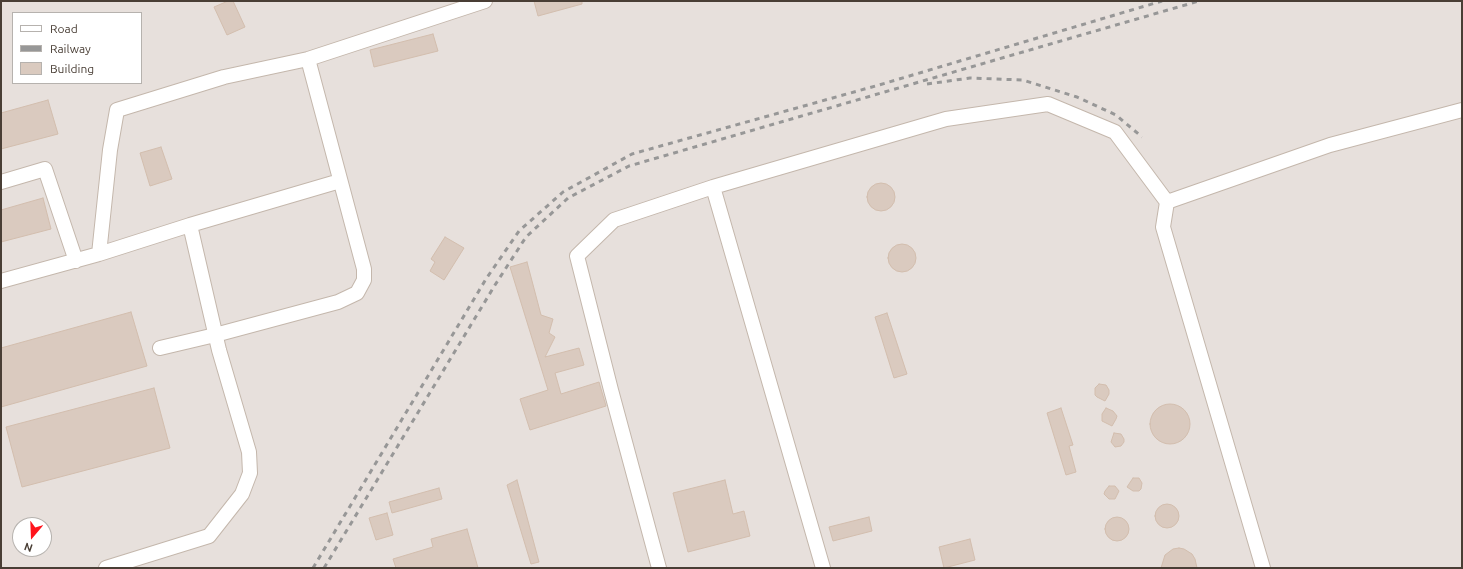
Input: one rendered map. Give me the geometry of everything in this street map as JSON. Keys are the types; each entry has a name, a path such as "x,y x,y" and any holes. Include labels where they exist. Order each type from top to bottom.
{"street":[{"path":"99,254 110,150 117,110 224,77 308,59 485,1"},
{"path":"160,348 338,302 357,293 364,280 364,269 308,59"},
{"path":"659,568 613,398 577,256 614,220 713,188 946,119 1048,104 1115,132 1167,202 1163,227 1263,568"},
{"path":"1167,202 1330,145 1462,110"},
{"path":"1,182 45,169 76,261"},
{"path":"1,281 76,261 190,225 340,181"},
{"path":"713,188 823,568"},
{"path":"106,568 209,536 242,494 250,473 249,452 215,335 190,225"}],"shaded area":[{"path":"1,1 1462,1 1462,568 1,568"}],"building":[{"path":"228,1 233,1 245,27 227,35 214,7"},
{"path":"534,1 582,1 582,4 538,16"},
{"path":"433,34 438,51 374,67 370,50"},
{"path":"48,100 58,134 1,149 1,113"},
{"path":"161,147 172,179 150,186 140,153"},
{"path":"881,183 891,187 895,197 891,207 881,211 871,207 867,197 871,187"},
{"path":"43,198 51,229 1,242 1,210"},
{"path":"445,237 464,248 444,280 430,271 435,262 431,259"},
{"path":"902,244 912,248 916,258 912,268 902,272 892,268 888,258 892,248"},
{"path":"527,262 541,315 553,319 549,333 555,337 545,357 579,348 584,365 555,373 561,394 599,382 606,406 530,430 520,399 548,390 510,267"},
{"path":"131,312 147,366 1,407 1,348"},
{"path":"887,313 907,374 894,378 875,317"},
{"path":"1099,384 1106,385 1109,390 1109,394 1105,401 1095,395 1095,388"},
{"path":"154,388 170,448 22,487 6,427"},
{"path":"1174,404 1181,407 1187,413 1190,424 1189,432 1181,441 1174,444 1166,444 1159,441 1151,432 1150,420 1153,413 1162,405"},
{"path":"1061,408 1073,445 1069,446 1076,472 1066,475 1047,413"},
{"path":"1106,408 1113,411 1117,416 1112,426 1102,421 1102,414"},
{"path":"1114,433 1121,434 1124,439 1121,446 1115,447 1111,442"},
{"path":"1133,478 1139,478 1142,483 1139,491 1133,491 1127,487"},
{"path":"517,480 539,562 531,564 507,485"},
{"path":"725,480 733,514 744,511 750,536 688,552 673,493"},
{"path":"1109,486 1115,486 1119,491 1115,499 1109,499 1104,494"},
{"path":"439,488 442,499 392,513 389,502"},
{"path":"1167,504 1176,507 1179,516 1176,525 1167,528 1158,525 1155,516 1158,507"},
{"path":"387,513 393,535 376,540 369,518"},
{"path":"869,517 872,531 833,541 829,527"},
{"path":"1117,517 1126,520 1129,529 1126,538 1117,541 1108,538 1105,529 1108,520"},
{"path":"467,529 478,568 396,568 393,559 433,547 431,539"},
{"path":"970,539 975,560 944,568 939,547"},
{"path":"1179,548 1192,554 1197,568 1161,568 1165,555 1173,549"}],"railway":[{"path":"313,568 486,279 519,231 563,192 632,154 879,85 1162,1"},
{"path":"324,568 495,285 526,237 568,198 629,166 1199,1"},
{"path":"927,84 970,78 1023,80 1077,97 1116,115 1142,137"}]}
